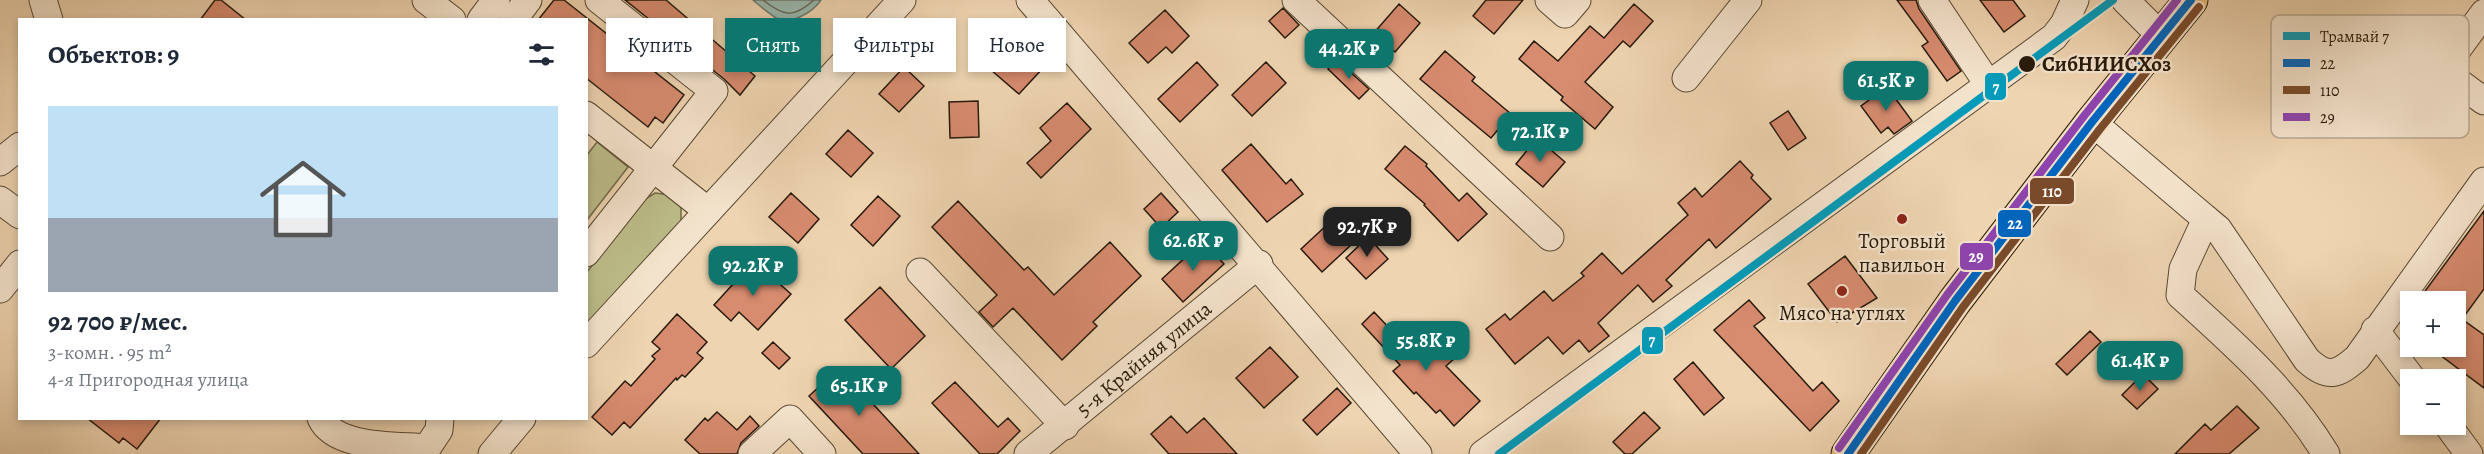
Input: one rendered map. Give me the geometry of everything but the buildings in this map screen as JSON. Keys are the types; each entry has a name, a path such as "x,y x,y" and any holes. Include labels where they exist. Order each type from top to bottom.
{"main road":[{"path":"1848,454 1954,301 2092,122 2191,0"}],"street":[{"path":"43,0 48,18"},
{"path":"426,0 447,18"},
{"path":"482,18 496,0"},
{"path":"514,18 528,0"},
{"path":"588,251 714,91 598,0"},
{"path":"588,342 902,0"},
{"path":"1030,0 1259,264 1418,454"},
{"path":"1296,0 1550,237"},
{"path":"1686,78 1748,0"},
{"path":"1932,0 1988,84"},
{"path":"1483,454 2054,37 2064,24 2075,0"},
{"path":"2125,0 2162,37"},
{"path":"2469,33 2484,13"},
{"path":"2469,90 2484,101"},
{"path":"588,117 708,211"},
{"path":"2092,122 2218,229 2307,360 2319,371 2332,374 2343,370 2357,358 2484,181"},
{"path":"0,200 18,214"},
{"path":"2206,219 2183,269 2180,295 2258,366 2301,415 2316,450"},
{"name":"5-я Крайняя улица","path":"1028,454 1065,426 1259,264"},
{"path":"0,289 18,266"},
{"path":"920,272 1065,426"},
{"path":"2375,330 2404,369"},
{"path":"752,454 790,419 822,454"},
{"path":"323,420 336,435 352,441 429,451 439,430 440,420"},
{"path":"492,454 520,420"},
{"path":"2455,435 2469,454"}],"green space":[{"path":"597,142 628,167 588,219 588,154"},
{"path":"655,193 671,195 681,207 681,223 588,327 588,271 642,201"}],"water":[{"path":"753,0 821,0 813,9 796,18 776,18"}],"tram line":[{"name":"7","path":"1499,454 2113,0"}],"transit line":[{"name":"29","path":"1839,448 1947,295 2084,116 2177,0"},
{"name":"22","path":"1848,454 1955,301 2092,122 2191,0"},
{"name":"110","path":"1861,454 1963,307 2100,129 2199,7"}],"place":[{"name":"СибНИИСХоз","path":"2027,64"},
{"name":"Торговый павильон","path":"1902,219"},
{"name":"Мясо на углях","path":"1842,291"}]}
